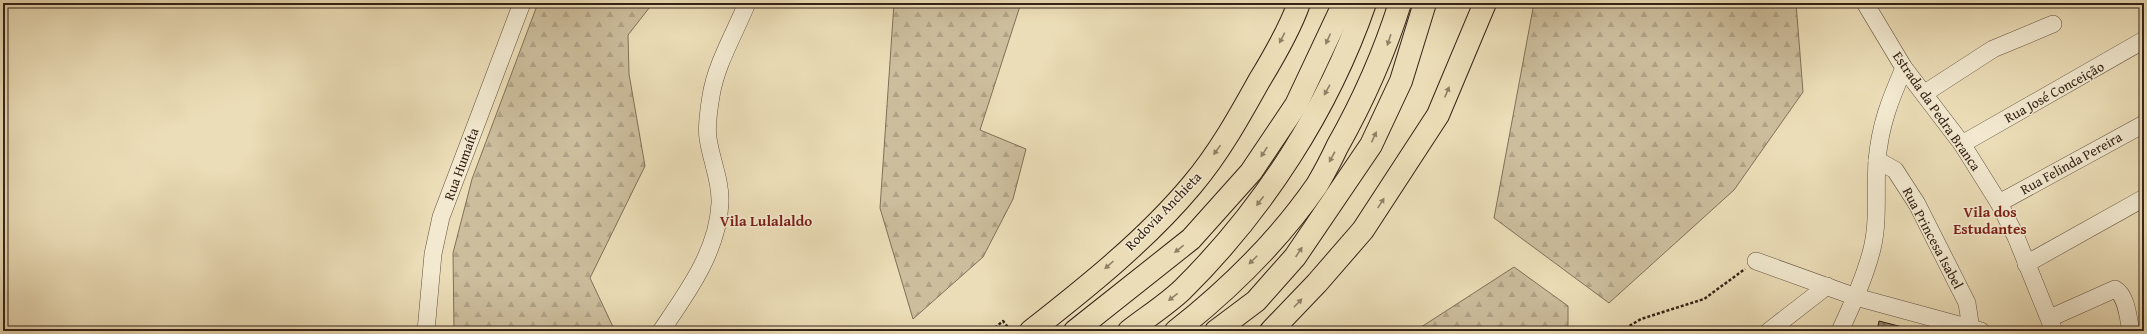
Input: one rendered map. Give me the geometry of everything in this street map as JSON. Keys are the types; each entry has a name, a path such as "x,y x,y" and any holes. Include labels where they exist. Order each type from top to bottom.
{"highway":[{"name":"Rodovia Anchieta","path":"1031,331 1076,295 1146,233 1192,185 1230,132 1266,69 1299,3"},
{"path":"1075,331 1191,239 1251,172 1296,105 1344,3"},
{"path":"1129,331 1181,291 1223,246 1261,199 1300,141 1335,77 1353,40 1365,3"},
{"path":"1176,331 1221,292 1272,241 1317,184 1357,113 1386,49 1400,3"},
{"path":"1216,331 1256,301 1296,258 1371,145 1401,81 1425,3"},
{"path":"1271,331 1317,283 1363,230 1438,115 1485,3"}],"street":[{"name":"Rua Humaíta","path":"426,331 433,254 442,217 522,3"},
{"path":"661,331 690,289 704,261 716,230 720,203 717,177 708,137 711,95 719,68 748,3"},
{"name":"Estrada da Pedra Branca","path":"1865,3 1904,68 1925,93 1962,144 1999,203 2016,237 2052,325"},
{"path":"1925,93 1993,49 2053,24"},
{"name":"Rua José Conceição","path":"1962,144 2144,40"},
{"path":"1840,331 1856,297 1872,249 1874,235 1877,160 1882,122 1904,68"},
{"name":"Rua Felinda Pereira","path":"1999,203 2144,124"},
{"name":"Rua Princesa Isabel","path":"1877,160 1895,170 1917,204 1967,302 1976,330"},
{"path":"2026,264 2144,198"},
{"path":"1756,261 1856,297 1976,330"},
{"path":"1769,331 1827,286"},
{"path":"2052,325 2115,289 2120,292 2124,301 2131,331"}],"path":[{"path":"1621,331 1641,319 1704,299 1756,261"},
{"path":"991,331 1003,321 1007,326 1002,331"}],"green space":[{"path":"538,3 653,3 628,35 629,74 645,166 590,278 615,331 454,331 453,253 472,179"},
{"path":"894,3 1021,3 980,130 1026,149 1013,199 983,257 913,319 880,208"},
{"path":"1534,3 1796,3 1803,92 1734,190 1609,303 1494,218"},
{"path":"1514,267 1568,306 1568,331 1415,331"}],"building":[{"path":"1879,321 1918,331 1877,331"}],"district":[{"name":"Vila dos Estudantes","path":"1990,220"},
{"name":"Vila Lulalaldo","path":"766,221"}]}
